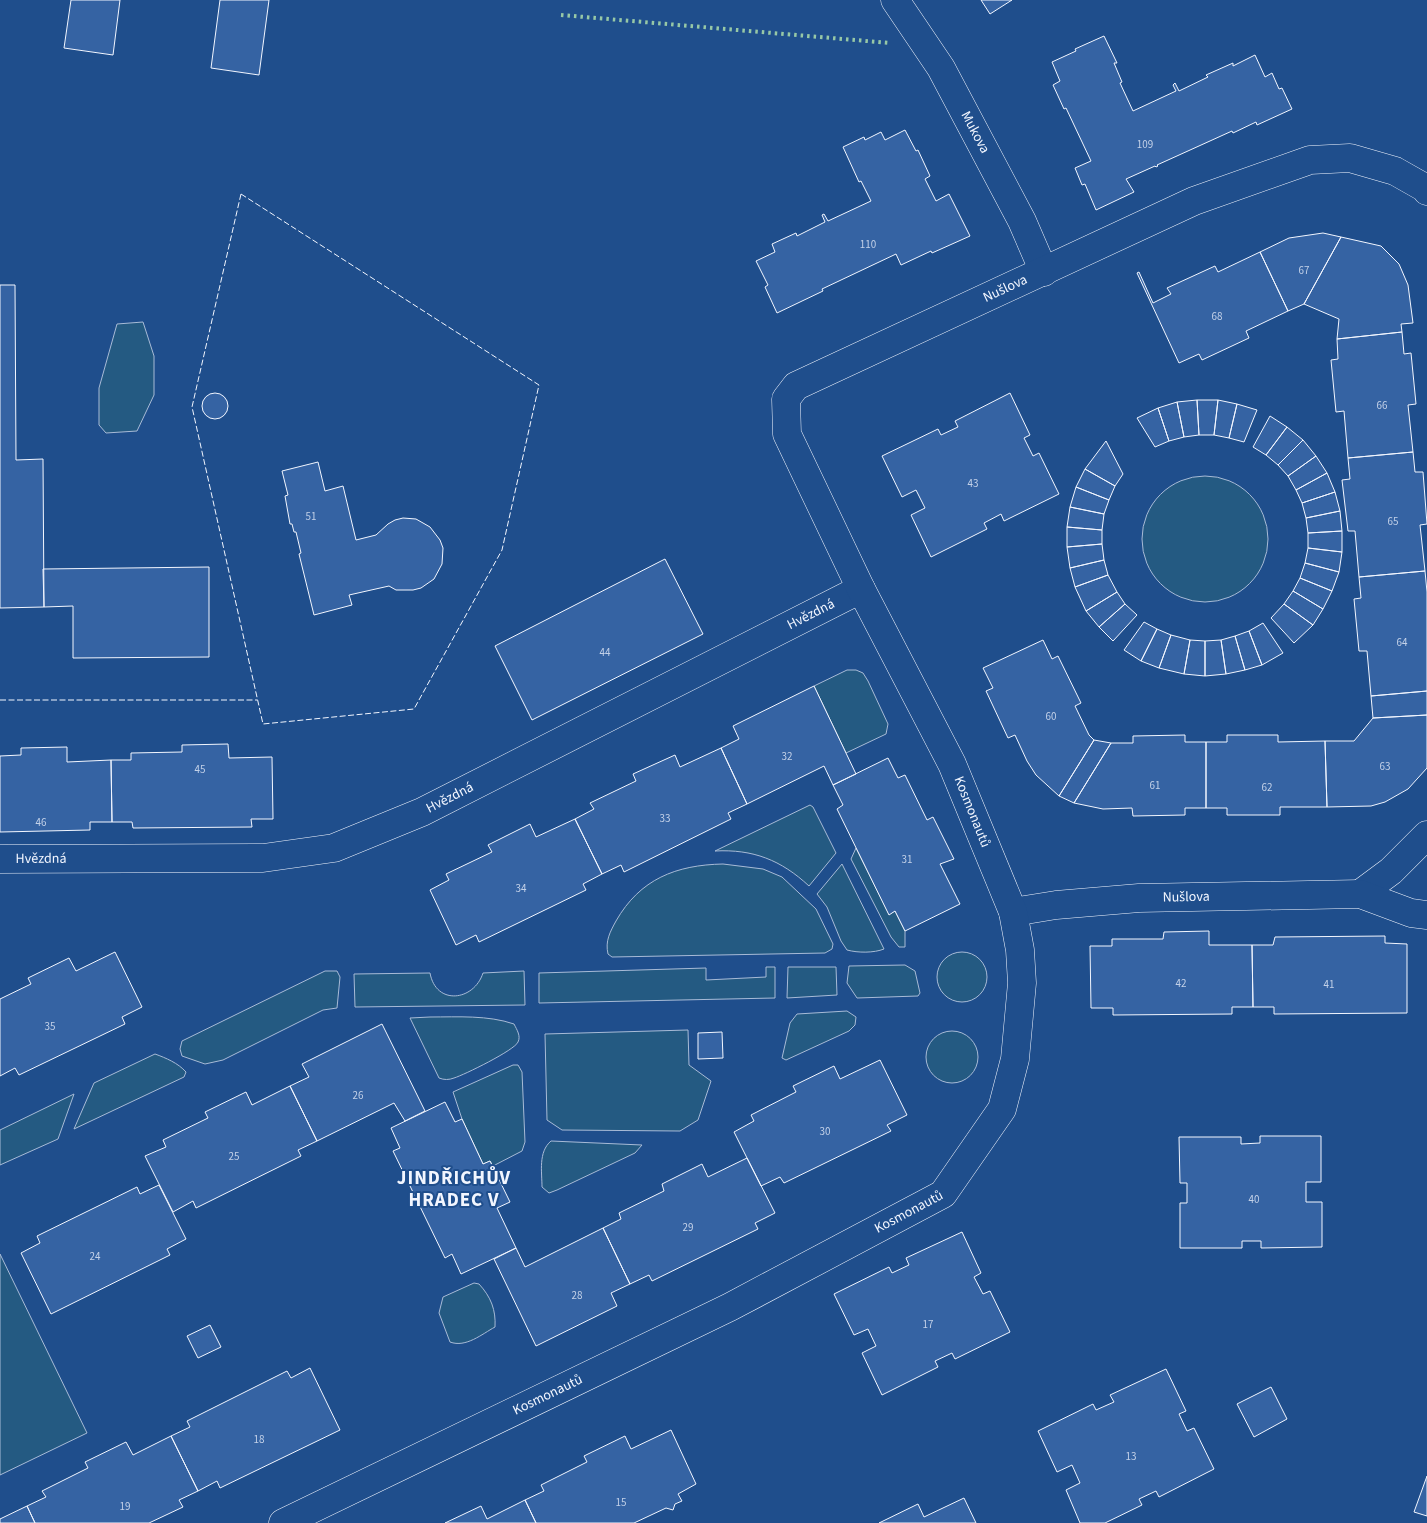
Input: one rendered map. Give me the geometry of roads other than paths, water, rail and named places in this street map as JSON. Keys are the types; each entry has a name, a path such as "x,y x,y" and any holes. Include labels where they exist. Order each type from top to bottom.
{"street":[{"name":"Mukova","path":"895,0 941,68 1022,221 1044,272"},
{"name":"Nušlova","path":"861,589 787,434 786,399 796,386 1194,201 1310,160 1350,158 1395,171 1427,191"},
{"name":"Hvězdná","path":"0,859 263,858 334,848 422,812 861,589"},
{"name":"Kosmonautů","path":"284,1523 730,1307 943,1194 1002,1109 1015,1059 1022,983 1020,950 1012,912 952,764 861,589"},
{"path":"1360,894 1390,871 1427,835"},
{"name":"Nušlova","path":"1012,912 1056,905 1139,898 1360,894"},
{"path":"1360,894 1411,913 1427,915"}],"district":[{"name":"JINDŘICHŮV HRADEC V","path":"454,1189"}]}
